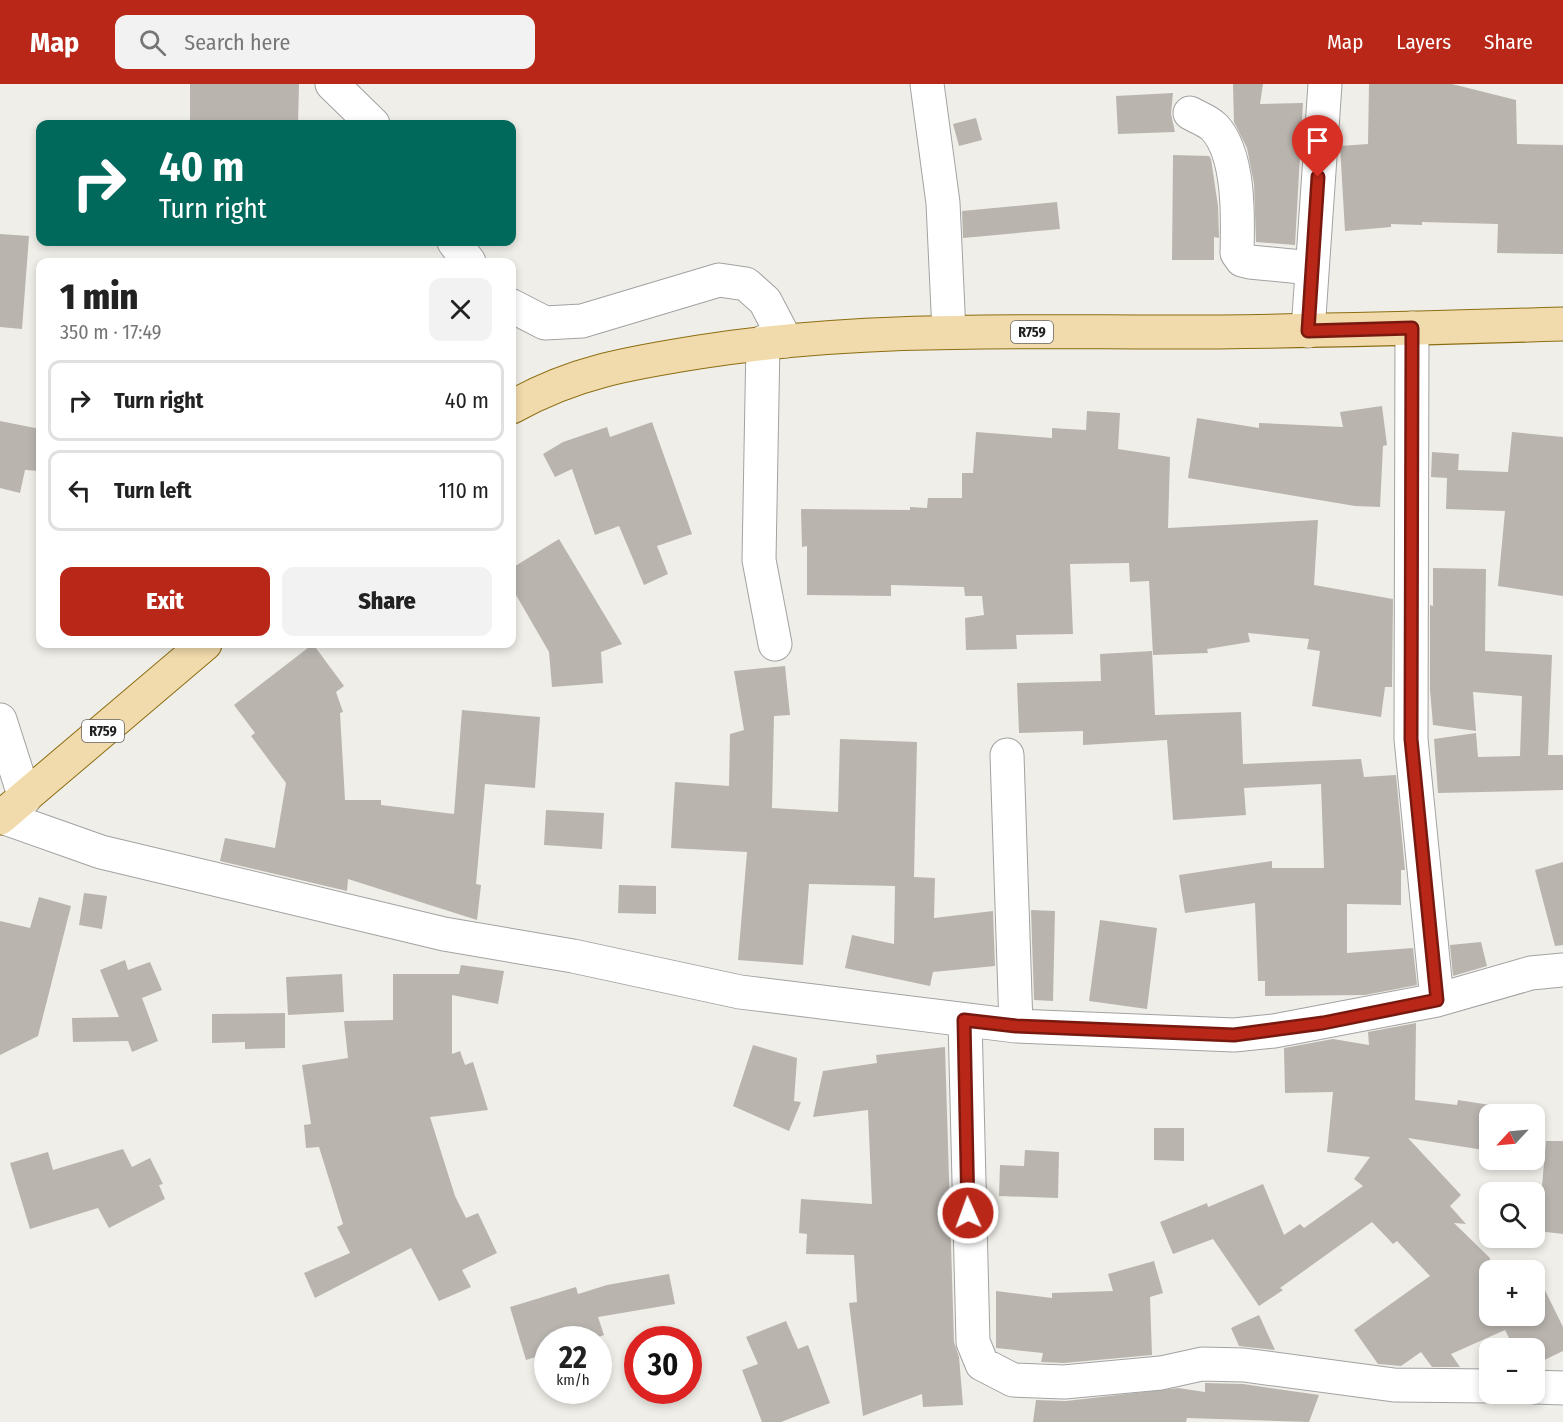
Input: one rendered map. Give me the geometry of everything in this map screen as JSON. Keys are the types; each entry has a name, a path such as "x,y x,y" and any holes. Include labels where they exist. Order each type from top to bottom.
{"main road":[{"name":"R759","path":"516,405 545,388 616,365 775,341 949,332 1308,331 1563,324"},
{"name":"R759","path":"9,811 199,648"}],"street":[{"path":"332,84 369,120"},
{"path":"927,84 943,203 949,332"},
{"path":"1308,331 1325,84"},
{"path":"1190,113 1214,128 1226,149 1238,207 1237,253 1242,260 1312,268"},
{"path":"516,308 545,323 582,321 719,280 746,284 765,301 775,341 759,560 775,644"},
{"path":"1412,328 1411,739 1437,1000"},
{"path":"0,720 9,811 101,852 444,934 573,956 740,992 1016,1026 1234,1035 1323,1023 1437,1000 1531,973 1563,970"},
{"path":"1007,755 1016,1026"},
{"path":"964,1020 973,1342 982,1364 1013,1380 1064,1382 1161,1373 1202,1364 1244,1365 1394,1384 1479,1386"},
{"path":"1545,1387 1563,1388"}],"building":[{"path":"190,84 299,84 298,120 190,120"},
{"path":"1233,84 1263,84 1260,104 1303,103 1295,245 1256,242 1254,184 1247,148 1234,122"},
{"path":"1369,84 1452,84 1516,100 1517,144 1563,145 1563,254 1497,253 1498,224 1422,222 1422,225 1391,224 1391,227 1345,231 1340,146 1368,144"},
{"path":"1173,93 1171,114 1175,132 1118,134 1116,96"},
{"path":"976,118 982,140 959,146 953,124"},
{"path":"1173,155 1209,156 1211,159 1218,206 1219,238 1214,237 1214,260 1172,260"},
{"path":"1057,202 1060,229 963,238 962,211"},
{"path":"0,234 29,236 22,329 0,327"},
{"path":"1382,406 1387,445 1383,446 1380,507 1355,506 1188,478 1197,418 1259,428 1259,423 1343,427 1340,412"},
{"path":"1087,411 1120,413 1118,449 1170,457 1168,528 1318,520 1314,585 1393,599 1392,687 1385,687 1381,717 1312,706 1320,651 1307,649 1309,639 1248,633 1250,642 1207,649 1208,653 1153,655 1149,581 1130,582 1129,563 1070,564 1073,634 1016,635 1017,649 966,650 965,618 984,615 982,596 965,596 964,587 891,585 891,596 807,595 807,546 802,547 801,509 910,510 910,507 927,508 928,498 962,498 962,473 973,473 976,432 1052,438 1052,428 1086,430"},
{"path":"0,421 36,428 36,471 25,470 20,493 0,488"},
{"path":"652,422 692,534 657,546 668,574 644,585 619,526 595,535 572,469 555,477 543,454 563,442 607,427 610,437"},
{"path":"1512,432 1563,437 1563,596 1498,586 1505,511 1446,509 1447,478 1431,477 1432,452 1459,454 1458,470 1508,472"},
{"path":"559,539 622,644 601,652 603,683 552,687 549,652 516,595 516,566"},
{"path":"1433,568 1486,569 1485,651 1552,655 1548,755 1563,755 1563,790 1438,793 1434,739 1476,733 1478,757 1520,756 1522,696 1473,692 1476,731 1433,725 1430,690 1430,605 1433,606"},
{"path":"308,648 316,648 344,686 336,692 343,712 340,713 345,800 381,800 381,805 454,814 462,710 540,717 535,788 485,784 476,884 481,885 477,920 348,879 347,891 220,861 225,838 275,848 286,783 251,736 255,733 234,705"},
{"path":"1152,651 1155,715 1241,712 1243,764 1361,759 1364,777 1396,775 1405,870 1401,870 1401,905 1347,904 1347,953 1413,948 1417,985 1365,995 1265,996 1265,981 1258,981 1255,903 1185,913 1179,875 1272,861 1272,868 1324,868 1321,784 1244,788 1246,815 1173,820 1167,740 1083,745 1083,731 1019,733 1017,683 1101,681 1100,654"},
{"path":"785,666 790,715 774,716 772,808 838,812 840,739 917,742 914,877 935,878 934,918 993,911 995,966 933,972 930,986 845,968 852,935 894,944 895,886 809,884 803,965 738,960 747,852 671,848 675,782 729,786 730,734 744,730 734,671"},
{"path":"546,810 604,813 602,849 544,845"},
{"path":"1563,862 1563,945 1555,946 1535,870"},
{"path":"619,885 656,886 656,914 618,913"},
{"path":"84,893 107,896 102,929 79,925"},
{"path":"39,897 71,906 38,1036 0,1055 0,921 30,928"},
{"path":"1031,910 1055,911 1053,1001 1034,1000"},
{"path":"1100,920 1157,928 1147,1009 1089,1001"},
{"path":"1481,942 1487,966 1453,976 1450,945"},
{"path":"125,960 128,970 150,962 162,990 142,998 158,1041 132,1052 128,1041 73,1042 72,1018 119,1017 100,970"},
{"path":"461,965 504,971 498,1004 452,995 452,1054 460,1051 465,1065 473,1062 488,1110 430,1117 455,1196 466,1218 478,1213 497,1253 462,1270 471,1287 439,1301 411,1248 315,1298 304,1273 350,1253 337,1227 343,1224 319,1147 306,1148 304,1125 311,1124 302,1065 348,1058 344,1021 393,1020 393,974 459,974"},
{"path":"342,974 344,1012 288,1015 286,977"},
{"path":"285,1013 285,1048 245,1049 245,1042 212,1043 212,1014"},
{"path":"1416,1023 1415,1100 1457,1105 1458,1100 1484,1104 1479,1104 1479,1149 1408,1138 1461,1195 1450,1206 1466,1224 1454,1223 1490,1258 1490,1260 1479,1260 1479,1326 1545,1326 1545,1290 1563,1327 1563,1351 1545,1360 1545,1338 1509,1338 1505,1330 1487,1338 1479,1338 1479,1342 1451,1354 1460,1367 1432,1367 1421,1352 1401,1366 1378,1364 1354,1330 1430,1276 1397,1241 1393,1244 1372,1222 1280,1288 1283,1290 1259,1306 1213,1239 1173,1254 1160,1222 1207,1203 1208,1207 1263,1184 1284,1235 1300,1224 1304,1228 1363,1186 1354,1179 1370,1157 1327,1152 1333,1092 1285,1093 1284,1048 1333,1039 1369,1045 1368,1032"},
{"path":"753,1045 797,1058 794,1101 801,1102 789,1131 733,1106"},
{"path":"945,1047 954,1342 959,1357 963,1405 923,1407 922,1394 863,1416 849,1303 857,1302 854,1255 806,1254 807,1234 799,1233 801,1199 872,1204 868,1110 813,1117 823,1071 877,1063 876,1055"},
{"path":"1154,1128 1184,1128 1184,1161 1154,1160"},
{"path":"1546,1141 1563,1141 1563,1234 1545,1232 1545,1182 1542,1182"},
{"path":"123,1149 132,1167 150,1158 163,1184 159,1185 165,1199 109,1228 98,1208 30,1229 10,1163 48,1152 53,1170"},
{"path":"1025,1150 1059,1152 1058,1198 999,1196 1000,1165 1024,1166"},
{"path":"1154,1261 1163,1293 1150,1297 1152,1355 1064,1363 1041,1362 1043,1353 996,1348 996,1291 1052,1298 1052,1293 1113,1291 1108,1274"},
{"path":"669,1274 675,1304 598,1317 601,1326 534,1326 534,1357 526,1360 510,1307 576,1287 578,1294 607,1285"},
{"path":"1259,1315 1275,1350 1239,1346 1231,1328"},
{"path":"786,1321 798,1349 808,1345 830,1403 781,1422 762,1422 742,1370 758,1364 746,1337"},
{"path":"1205,1383 1243,1384 1319,1395 1309,1422 1187,1418 1186,1422 1033,1422 1036,1400 1066,1401 1178,1388 1205,1392"}],"route":[{"path":"968,1213 964,1020 1016,1026 1234,1035 1323,1023 1437,1000 1411,739 1412,328 1308,331 1318,177"}]}
